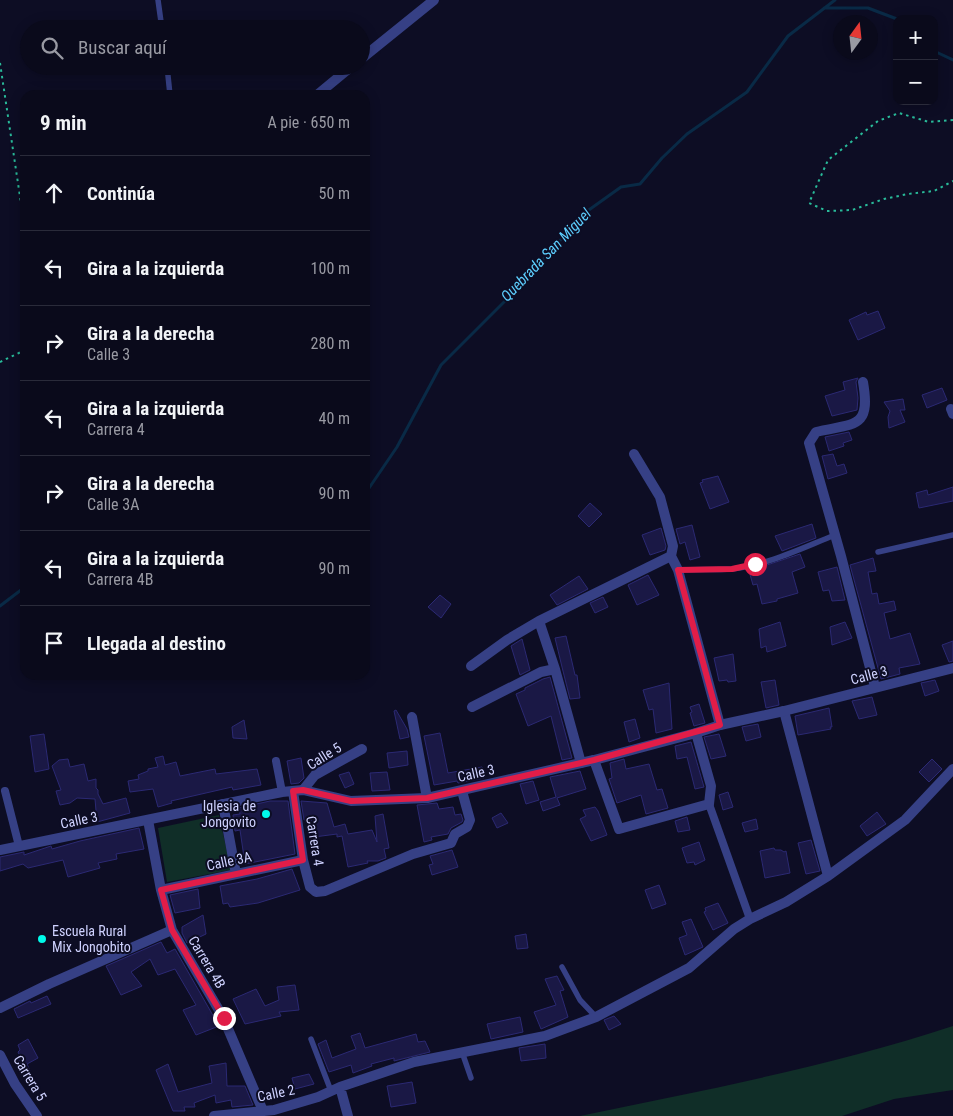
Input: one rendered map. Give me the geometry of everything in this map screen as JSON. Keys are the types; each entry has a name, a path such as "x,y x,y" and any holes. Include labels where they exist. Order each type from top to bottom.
{"street":[{"path":"370,52 434,0"},
{"path":"323,90 341,75"},
{"path":"863,382 866,399 864,414 858,422 816,432 809,443 875,687"},
{"path":"634,454 660,497 673,546 671,556 678,570 720,725"},
{"path":"471,666 507,640 539,622 671,556"},
{"path":"539,622 555,669 581,763"},
{"name":"Calle 3","path":"0,850 298,790 351,801 427,798 594,760 720,725 784,711 953,668"},
{"path":"472,707 540,672 555,669"},
{"path":"784,711 828,876"},
{"path":"412,717 427,798"},
{"path":"696,733 711,786 709,804 750,920"},
{"name":"Calle 5","path":"298,790 314,775 362,749"},
{"path":"594,760 619,828 709,804"},
{"path":"276,761 282,792"},
{"name":"Calle 2","path":"214,1116 271,1112 414,1062 545,1036 596,1017 689,968 734,930 786,902 828,876 905,820 953,769"},
{"name":"Carrera 4","path":"298,790 303,860 310,888 316,892 325,892 414,854 451,843 455,834 467,827 470,820 462,791"},
{"path":"5,792 19,846"},
{"path":"223,804 236,874"},
{"name":"Carrera 4B","path":"148,820 161,890 172,930 224,1018 271,1112"},
{"name":"Calle 3A","path":"161,890 303,860"},
{"path":"0,1008 49,984 172,930"},
{"name":"Carrera 5","path":"0,1055 37,1116"},
{"path":"336,1089 346,1114"}],"lane":[{"path":"158,0 161,20"},
{"path":"168,75 169,90"},
{"path":"678,570 732,569 755,564 777,558 835,534"},
{"path":"878,552 953,535"},
{"path":"562,967 580,1000 596,1017"},
{"path":"311,1038 336,1089"},
{"path":"462,1052 471,1078"}],"path":[{"path":"0,63 20,197"},
{"path":"953,120 929,122 899,113 878,121 828,160 809,203 827,211 852,210 884,199 934,191 953,181"},
{"path":"0,362 20,352"}],"green space":[{"path":"219,815 231,870 167,882 158,828"},
{"path":"953,1026 953,1090 894,1099 842,1116 580,1116 721,1087 815,1065"}],"building":[{"path":"878,311 885,328 858,340 849,320 866,312 867,315"},
{"path":"858,378 856,382 857,410 832,416 825,396 845,390 843,382"},
{"path":"942,388 947,400 927,408 922,395"},
{"path":"903,399 905,410 900,410 905,422 889,428 888,417 890,411 884,402"},
{"path":"849,432 852,440 843,443 844,446 829,451 825,437"},
{"path":"833,454 837,466 844,464 847,473 828,479 822,456"},
{"path":"718,476 729,502 710,509 700,483 703,482 702,480"},
{"path":"953,487 953,501 919,508 916,493 927,490 928,495"},
{"path":"590,503 602,514 589,527 578,516"},
{"path":"812,524 816,538 782,551 775,536"},
{"path":"692,525 700,557 690,560 685,542 680,544 676,529"},
{"path":"661,528 666,546 665,550 650,555 642,535"},
{"path":"800,554 805,567 792,572 798,593 777,599 777,601 762,604 757,584 753,585 749,571"},
{"path":"873,558 876,571 868,572 872,594 877,593 879,604 894,601 896,610 884,613 890,639 910,633 920,664 899,668 900,674 881,679 850,565"},
{"path":"837,567 845,600 832,601 829,590 823,591 818,572"},
{"path":"648,575 659,595 637,605 628,585"},
{"path":"579,576 588,589 557,605 550,595"},
{"path":"440,595 451,604 441,618 428,607"},
{"path":"603,597 608,607 595,613 590,603"},
{"path":"780,622 786,646 767,652 766,646 761,648 759,629"},
{"path":"845,622 852,638 832,645 830,627"},
{"path":"566,636 575,675 577,675 580,698 570,699 555,638"},
{"path":"522,639 530,670 520,675 511,646"},
{"path":"953,641 953,661 949,662 942,645"},
{"path":"733,654 736,681 719,681 714,658"},
{"path":"550,677 572,758 562,760 551,716 528,726 516,694"},
{"path":"775,680 779,705 766,708 761,682"},
{"path":"935,680 939,691 925,696 921,683"},
{"path":"669,683 672,729 656,733 653,709 649,710 643,690"},
{"path":"872,697 877,715 859,719 852,701"},
{"path":"699,704 705,723 694,726 690,707"},
{"path":"829,708 831,729 798,735 795,716"},
{"path":"396,710 407,729 409,737 400,739 394,711"},
{"path":"635,719 640,738 629,742 624,722"},
{"path":"244,720 247,739 233,738 232,727"},
{"path":"758,724 761,737 746,741 742,727"},
{"path":"440,733 448,773 482,767 484,778 434,785 424,736"},
{"path":"44,734 49,769 35,772 30,736"},
{"path":"719,734 726,756 711,759 704,737"},
{"path":"691,742 704,787 695,789 687,757 677,759 675,746"},
{"path":"407,751 408,765 389,768 387,753"},
{"path":"163,756 165,765 176,762 180,776 215,769 216,774 257,769 261,785 233,790 232,787 171,801 172,803 158,807 153,789 130,792 128,781 139,779 138,775 148,771 148,769 158,767 155,758"},
{"path":"301,758 304,778 299,783 291,784 287,761"},
{"path":"68,759 70,767 84,764 88,781 96,779 96,788 103,804 126,798 130,813 97,822 95,799 77,798 70,803 60,805 56,791 61,790 52,766 59,760"},
{"path":"624,759 626,769 649,764 657,790 662,789 668,808 646,814 641,795 617,803 609,779 612,778 610,763"},
{"path":"932,759 942,769 929,782 919,772"},
{"path":"580,771 586,789 557,798 560,805 543,811 540,802 556,797 550,777"},
{"path":"349,772 354,784 345,788 339,775"},
{"path":"387,772 390,790 372,791 370,773"},
{"path":"533,781 539,800 526,804 520,784"},
{"path":"728,792 733,807 723,810 719,795"},
{"path":"270,801 288,801 295,854 245,864 240,830 235,831 233,815 240,814 239,808"},
{"path":"301,801 327,803 334,827 345,824 348,834 372,830 377,842 375,816 383,814 389,848 384,849 386,858 348,867 342,836 337,837 337,834 314,837 311,819 304,820"},
{"path":"437,803 439,809 453,807 455,815 461,814 463,820 451,828 448,834 431,837 432,840 424,842 417,805"},
{"path":"595,807 607,835 591,841 580,819 586,816 583,810"},
{"path":"877,812 886,824 867,836 860,826"},
{"path":"501,813 508,823 497,828 492,818"},
{"path":"687,817 690,830 678,832 675,821"},
{"path":"756,819 758,829 745,832 742,823"},
{"path":"139,828 144,849 116,854 117,859 98,863 100,868 68,877 63,860 28,868 23,864 0,871 0,857 24,852 24,855 51,846 52,849"},
{"path":"811,840 820,871 806,874 798,843"},
{"path":"699,842 705,860 695,865 694,862 687,863 682,848"},
{"path":"774,848 775,850 786,851 790,873 765,878 760,851"},
{"path":"452,850 458,867 432,875 429,865 433,864 430,856"},
{"path":"292,869 300,890 258,903 230,907 228,903 223,904 220,886 257,879"},
{"path":"659,885 666,904 652,909 645,890"},
{"path":"198,889 200,908 175,913 170,895"},
{"path":"718,903 728,923 713,930 704,912 706,911 705,908"},
{"path":"203,915 206,934 187,943 182,933 182,927"},
{"path":"691,919 703,947 685,955 679,938 687,935 682,922"},
{"path":"526,934 528,948 517,949 515,936"},
{"path":"161,942 167,953 175,949 219,1026 196,1035 183,1010 196,1005 175,969 158,975 150,959 131,972 142,986 121,995 106,966"},
{"path":"557,976 564,990 560,991 568,1017 541,1029 534,1012 556,1005 545,979"},
{"path":"295,985 299,1010 279,1012 281,1016 245,1024 233,999 256,989 265,1006 279,1000 277,987"},
{"path":"47,996 51,1004 18,1018 14,1009 30,1001 31,1003"},
{"path":"614,1016 621,1024 609,1030 604,1020"},
{"path":"520,1017 523,1032 491,1039 487,1024"},
{"path":"360,1033 365,1048 416,1034 418,1042 425,1041 430,1052 394,1061 394,1058 371,1064 372,1066 353,1073 351,1065 329,1072 318,1044 326,1040 332,1058 356,1049 351,1036"},
{"path":"28,1039 38,1058 27,1064 30,1071 24,1073 13,1062 22,1060 18,1052 20,1050 18,1045"},
{"path":"545,1044 546,1058 521,1061 519,1048"},
{"path":"226,1063 227,1086 245,1086 253,1105 232,1107 231,1100 216,1103 215,1095 194,1103 195,1107 184,1107 185,1111 173,1111 156,1070 168,1064 178,1092 212,1083 209,1066"},
{"path":"309,1074 314,1084 295,1089 292,1078"},
{"path":"412,1082 416,1103 391,1107 387,1086"}],"waterway":[{"name":"Quebrada San Miguel","path":"370,487 397,447 441,365 509,297 586,212 621,187 640,184 662,158 687,134 747,92 788,36 835,0"},
{"path":"824,8 868,8 893,17"},
{"path":"938,53 953,60"},
{"name":"Quebrada San Miguel","path":"0,606 20,591"}],"place":[{"name":"Iglesia de Jongovito","path":"266,814"},
{"name":"Escuela Rural Mix Jongobito","path":"42,939"}],"route":[{"path":"224,1018 172,930 161,890 303,860 293,791 303,790 351,801 427,798 594,760 720,725 678,570 732,569 755,564"}]}
